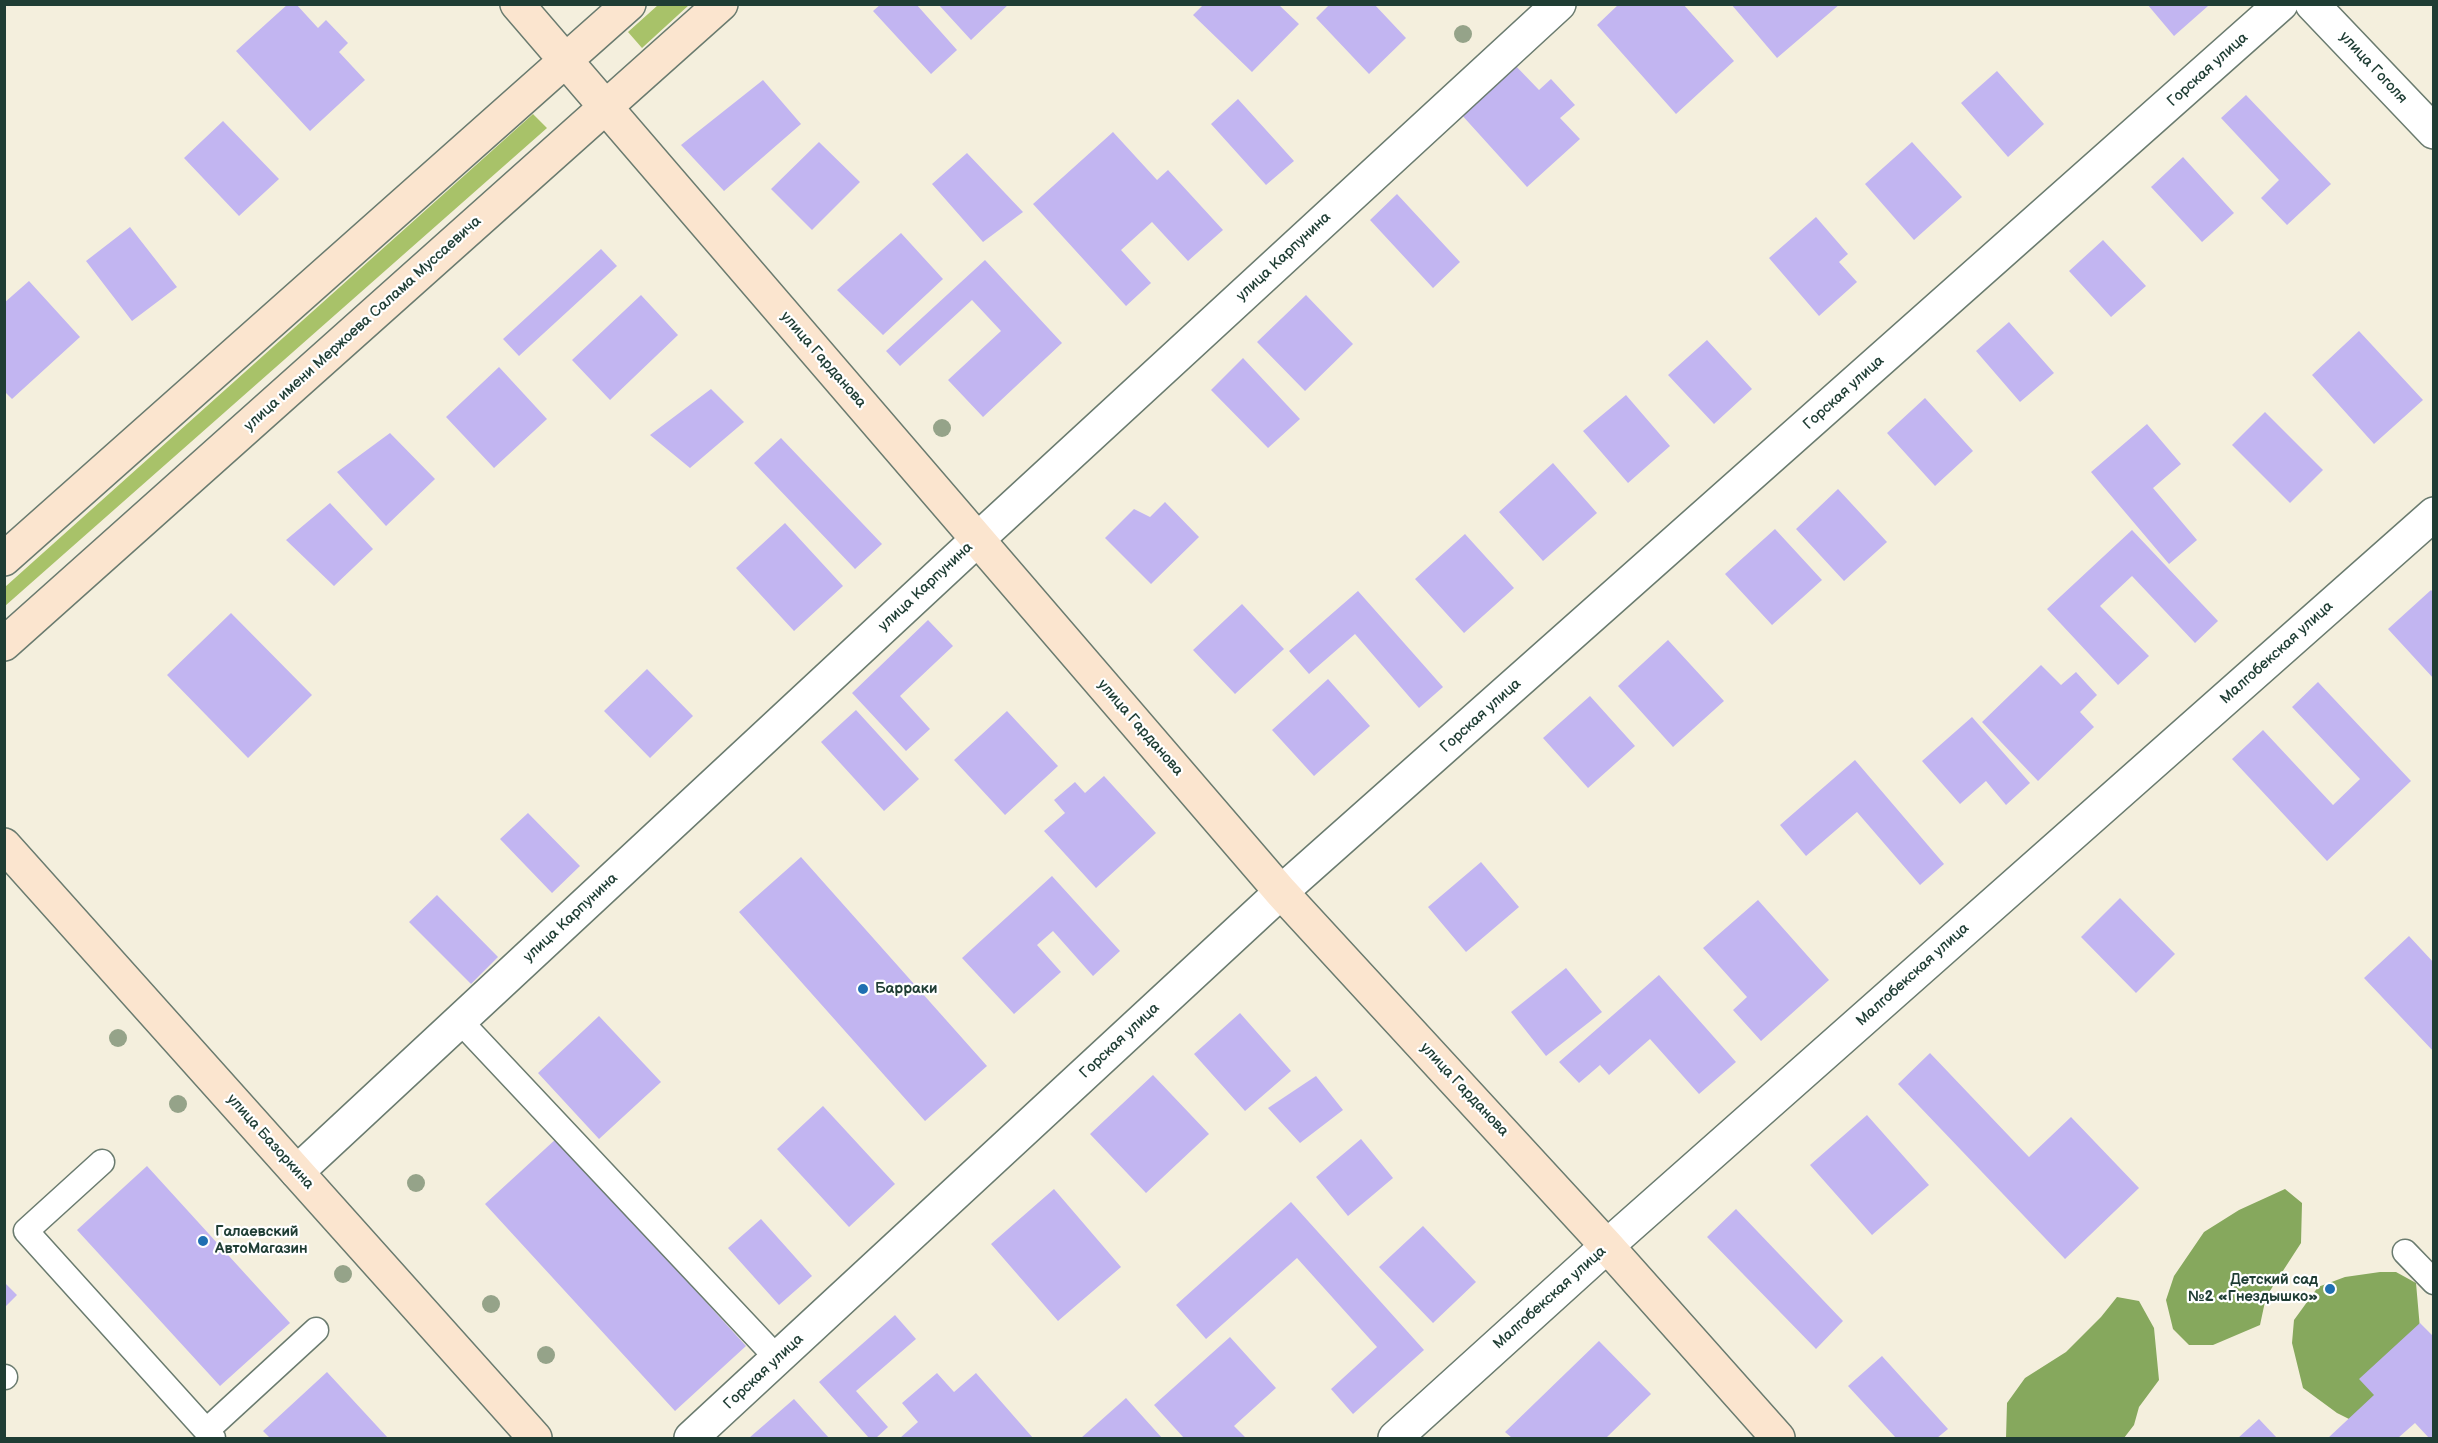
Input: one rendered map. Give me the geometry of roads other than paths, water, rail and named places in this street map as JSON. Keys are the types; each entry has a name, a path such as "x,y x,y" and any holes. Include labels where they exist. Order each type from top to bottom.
{"street":[{"name":"улица Гарданова","path":"517,4 1281,892 1607,1246 1778,1438"},
{"path":"4,559 629,4"},
{"name":"улица имени Мержоева Салама Муссаевича","path":"4,644 721,4"},
{"name":"улица Карпунина","path":"297,1172 978,539 1559,4"},
{"name":"Горская улица","path":"692,1438 1281,892 2281,4"},
{"name":"улица Гоголя","path":"2312,4 2433,132"},
{"name":"Малгобекская улица","path":"1395,1438 1607,1246 2433,514"},
{"name":"улица Базоркина","path":"4,845 535,1438"}],"lane":[{"path":"460,1021 778,1359"},
{"path":"102,1162 26,1231 210,1435 316,1330"},
{"path":"2405,1252 2433,1282"}],"place":[{"name":"Барраки","path":"863,989"},
{"name":"Галаевский АвтоМагазин","path":"203,1241"},
{"name":"Детский сад №2 «Гнездышко»","path":"2330,1289"}]}
